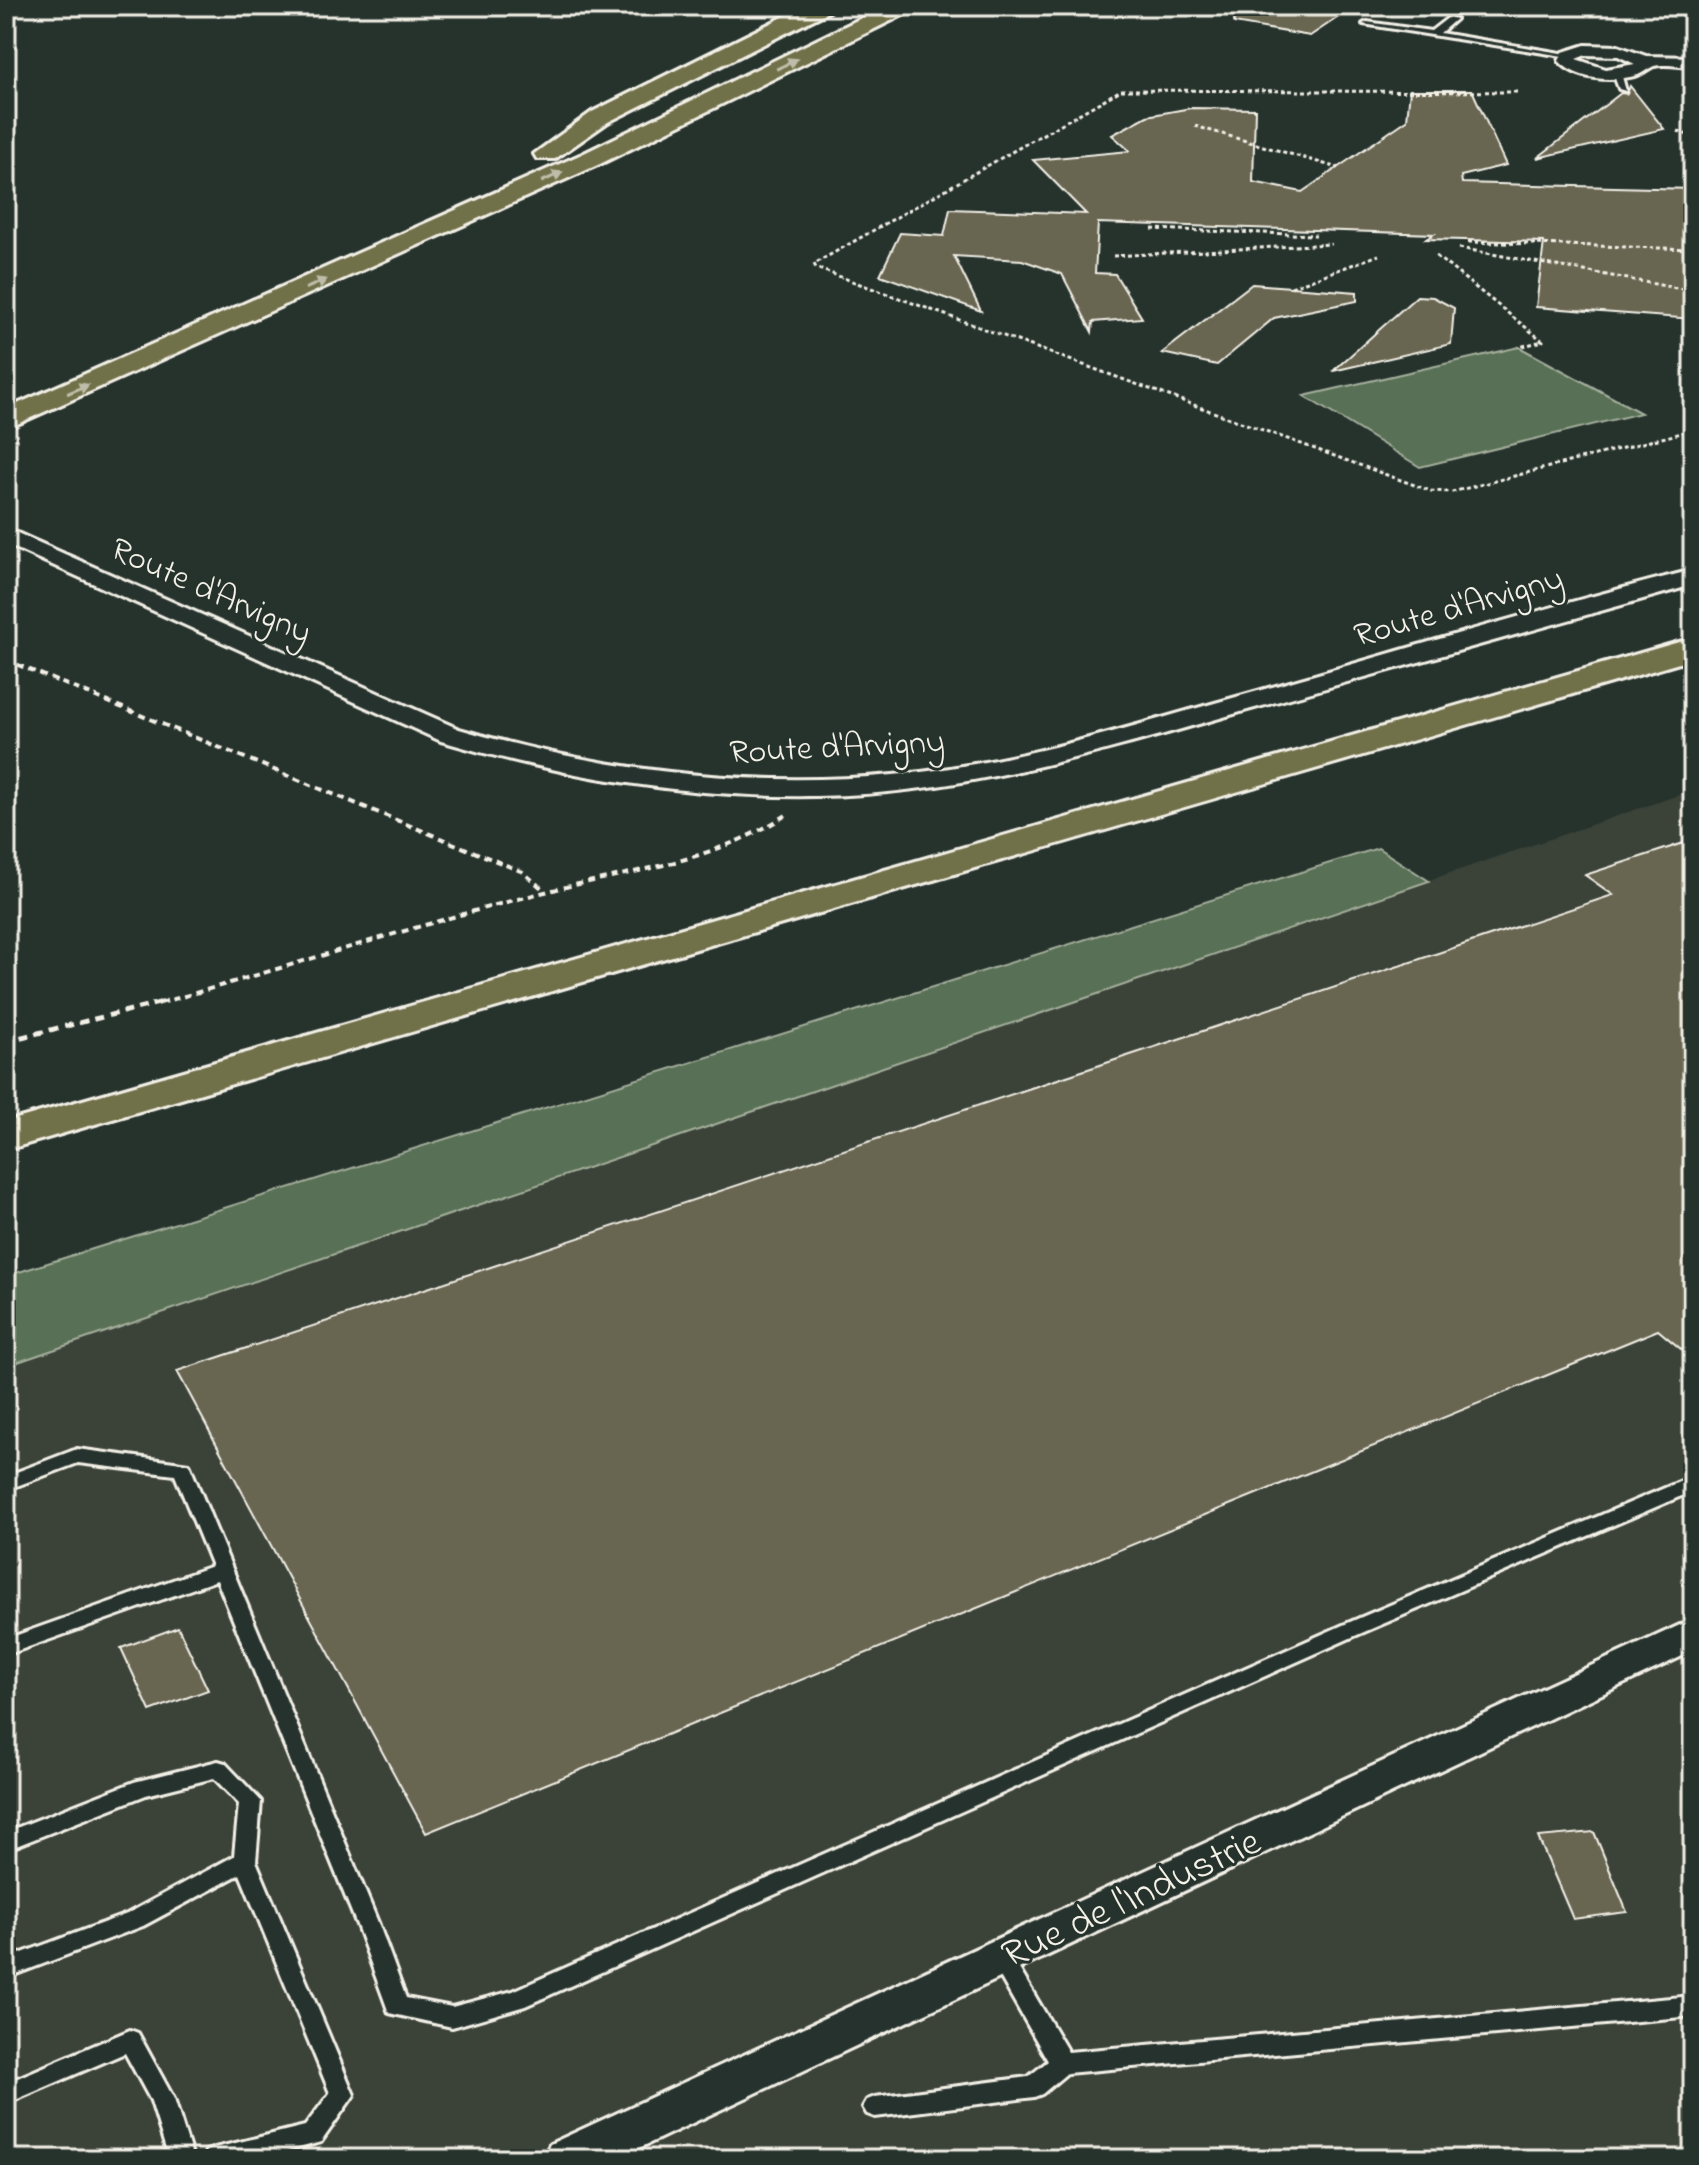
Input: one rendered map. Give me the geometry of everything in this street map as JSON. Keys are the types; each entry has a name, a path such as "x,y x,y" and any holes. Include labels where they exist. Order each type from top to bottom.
{"main road":[{"path":"546,154 600,117 822,6"},
{"path":"35,380 546,154 857,6"},
{"path":"6,420 591,159 903,6"},
{"path":"6,1136 1693,648"}],"street":[{"path":"1644,61 1642,68 1620,81 1567,61 1569,55 1585,50 1606,50 1631,54 1644,61 1693,62"},
{"name":"Route d'Arvigny","path":"6,535 403,715 498,751 644,781 708,787 816,788 933,779 1042,760 1693,577"},
{"name":"Rue de l'Industrie","path":"567,2159 1693,1634"}],"lane":[{"path":"1433,34 1452,19"},
{"path":"1367,24 1569,55"},
{"path":"6,1483 77,1456 182,1469 368,1925 397,2006 452,2017 517,1999 1350,1630 1693,1483"},
{"path":"6,1647 223,1570"},
{"path":"6,1841 142,1788 218,1769 250,1801 245,1861 342,2095 313,2135 215,2159"},
{"path":"6,1969 135,1920 245,1861"},
{"path":"1000,1957 1062,2063"},
{"path":"875,2107 1034,2087 1062,2063 1693,2006"},
{"path":"6,2094 130,2040 162,2099 181,2159"}],"path":[{"path":"1517,92 1121,90 814,264 816,268 1431,491 1452,492 1693,430"},
{"path":"1195,126 1338,168"},
{"path":"1678,131 1693,137"},
{"path":"1152,229 1316,235"},
{"path":"1468,242 1693,249"},
{"path":"1113,256 1331,244"},
{"path":"1459,248 1693,291"},
{"path":"1291,287 1379,255"},
{"path":"1436,256 1543,341 1519,347"},
{"path":"6,660 523,872 546,892"},
{"path":"6,1041 92,1023 546,892 729,847 768,829 816,788"}],"shaded area":[{"path":"1693,790 1693,2159 6,2159 6,1366"}],"green space":[{"path":"1519,347 1641,413 1420,467 1304,396"},
{"path":"1378,848 1429,881 6,1366 6,1276"}],"building":[{"path":"1236,6 1355,6 1310,36 1234,23"},
{"path":"1630,86 1664,129 1537,158 1621,93 1627,94"},
{"path":"1410,90 1472,90 1506,165 1461,176 1462,183 1693,189 1693,319 1536,307 1544,242 1426,239 1434,234 1098,223 1095,273 1115,274 1142,318 1093,322 1092,332 1062,274 1022,260 954,256 981,311 880,275 900,233 944,236 950,209 1086,214 1033,160 1130,151 1112,135 1147,116 1191,108 1255,109 1253,182 1302,192 1407,120"},
{"path":"1252,284 1357,292 1357,301 1274,318 1217,365 1162,353"},
{"path":"1417,296 1433,297 1454,308 1451,344 1333,371"},
{"path":"1693,840 1693,1359 1658,1330 426,1833 177,1371 1613,895 1585,875"},
{"path":"178,1627 208,1690 150,1711 121,1648"},
{"path":"1594,1832 1627,1912 1573,1919 1538,1837"}]}
